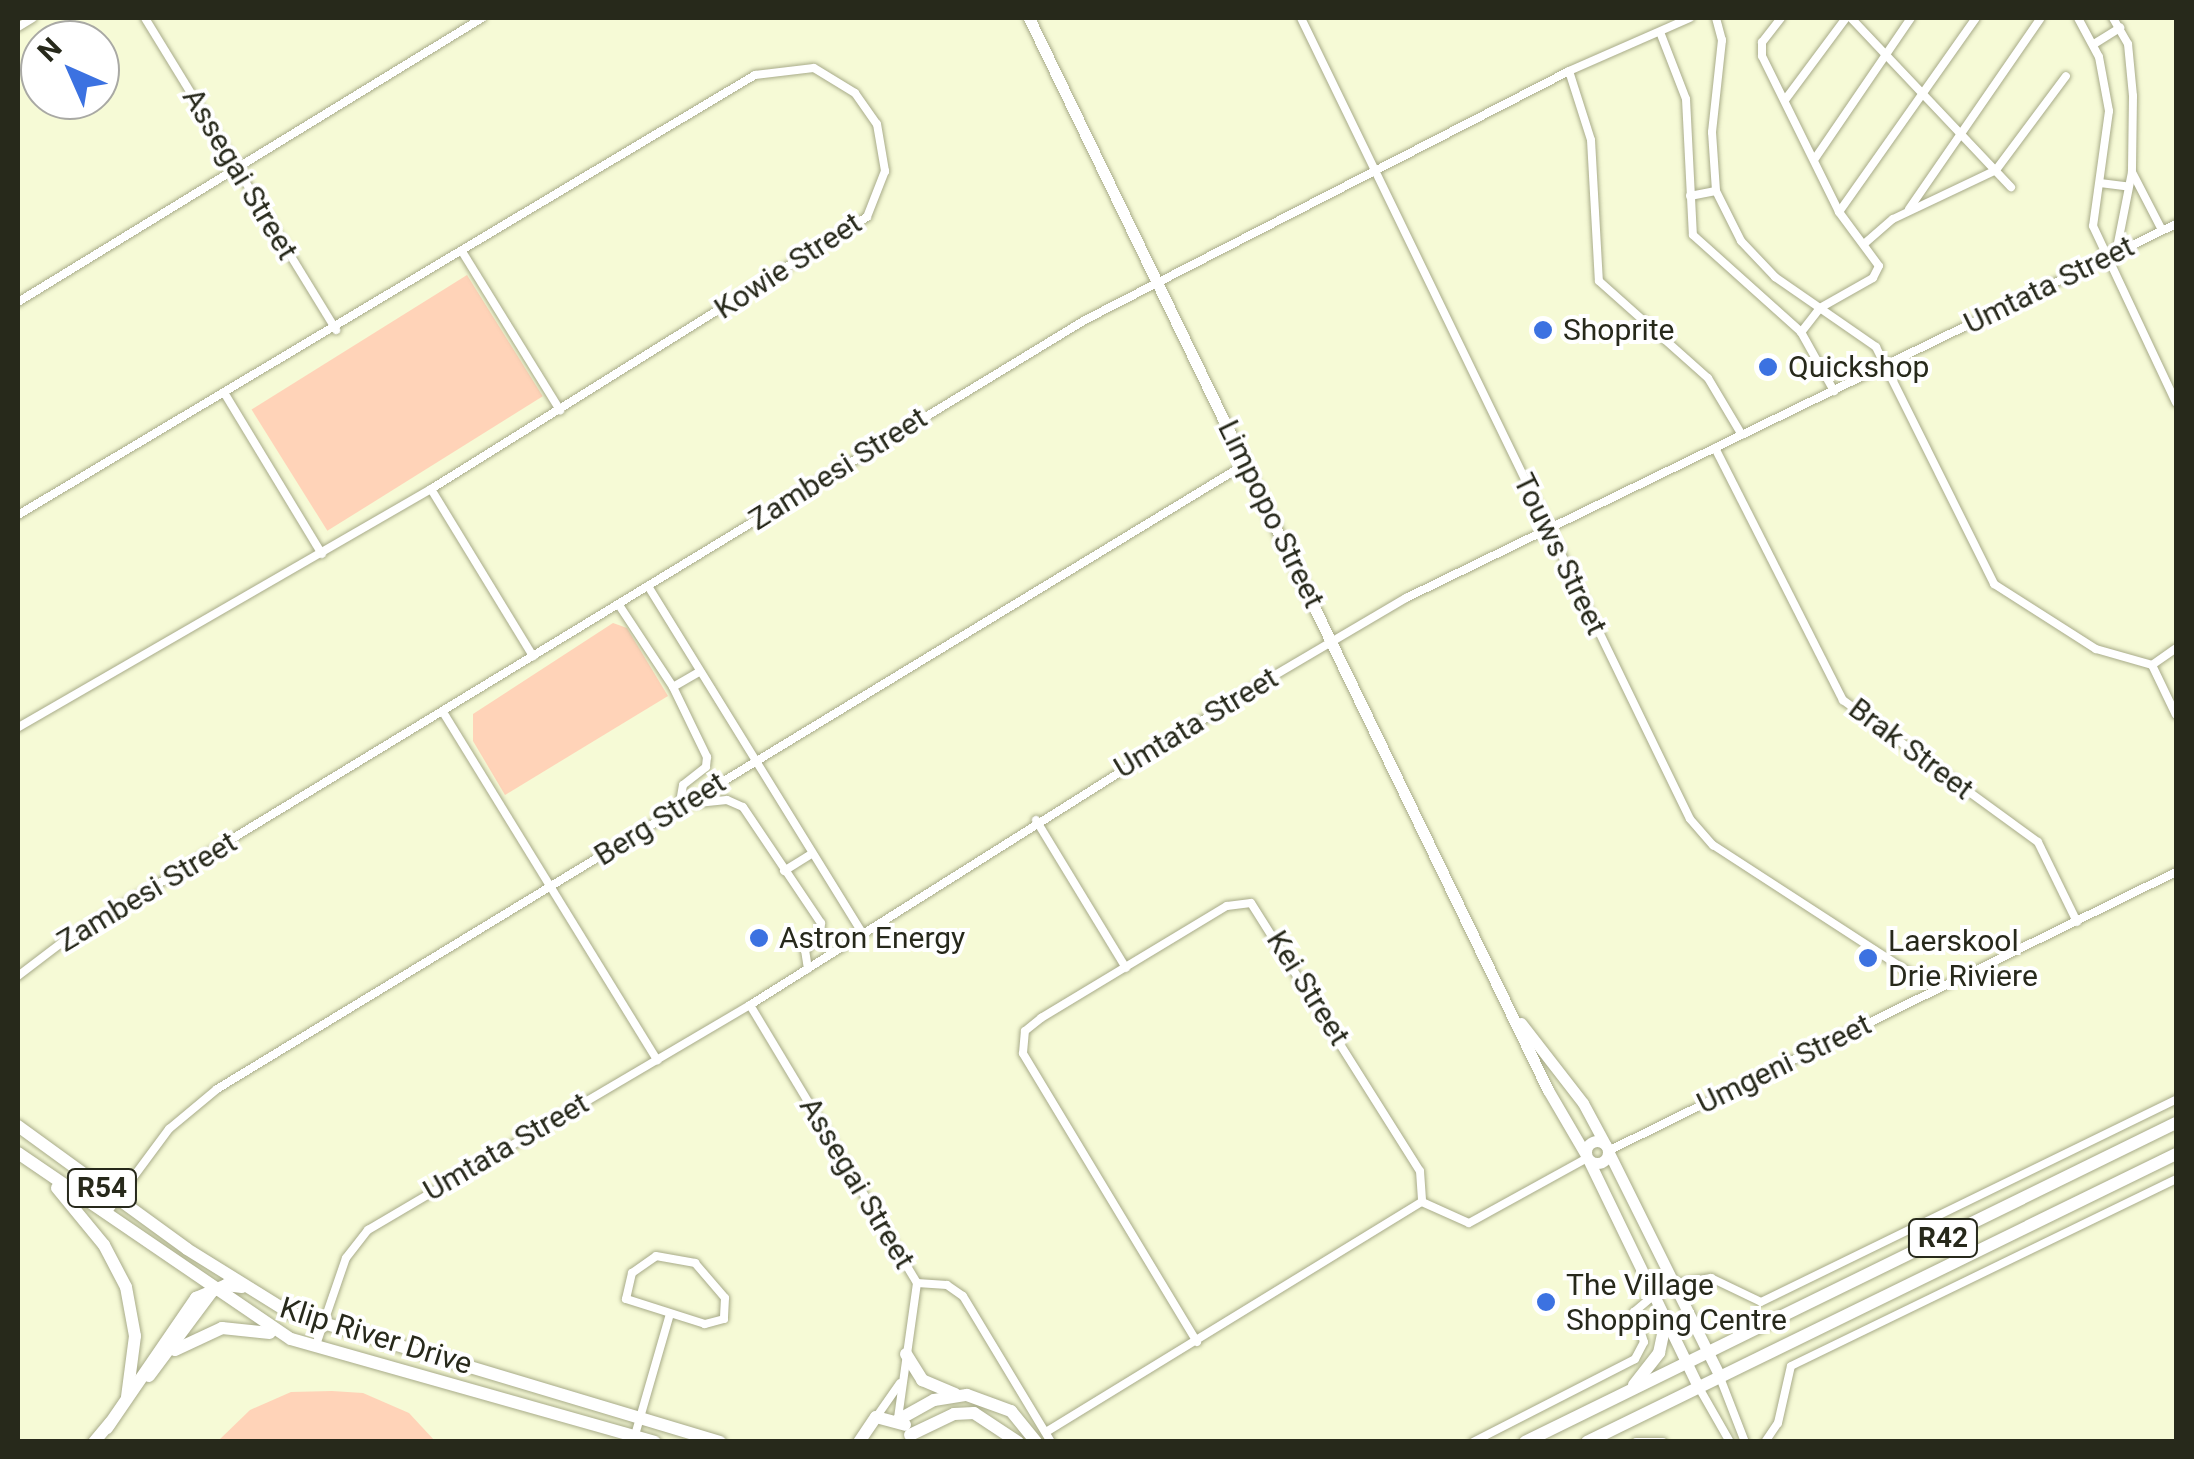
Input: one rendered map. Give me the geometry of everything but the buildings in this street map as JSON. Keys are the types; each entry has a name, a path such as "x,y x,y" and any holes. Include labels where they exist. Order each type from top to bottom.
{"main road":[{"name":"R42","path":"1525,1442 2176,1123"},
{"name":"Klip River Drive","path":"18,1126 187,1250 247,1289 322,1325 720,1442"},
{"name":"Klip River Drive","path":"18,1153 212,1290 291,1339 655,1442"},
{"name":"R42","path":"1588,1442 2176,1154"},
{"path":"43,1172 104,1246 126,1288 135,1336 126,1397"},
{"path":"94,1442 212,1290 209,1274 187,1250"},
{"path":"183,1269 190,1286 186,1309"},
{"path":"107,1428 186,1309 212,1290 247,1289"},
{"path":"1629,1390 1657,1357 1666,1320"},
{"path":"162,1359 222,1328 291,1339"},
{"path":"906,1354 922,1380 959,1395 1000,1404 1041,1437"},
{"path":"859,1442 876,1417 898,1420 959,1395"},
{"path":"898,1420 910,1438 954,1414 974,1413 1018,1442"}],"street":[{"path":"18,28 34,18"},
{"name":"Assegai Street","path":"145,18 336,330"},
{"path":"18,302 482,18"},
{"name":"Limpopo Street","path":"1029,18 1698,1386"},
{"name":"Touws Street","path":"1302,18 1548,529 1698,829 1936,990"},
{"name":"Zambesi Street","path":"18,976 533,656 1156,280 1568,72 1690,18"},
{"path":"1716,18 1722,40 1712,132 1716,191 1756,260 1866,337 1886,366 1994,584 2096,649 2152,665 2176,715"},
{"path":"1781,18 1760,50 1839,212 1864,244 1878,273 1820,308 1801,332"},
{"path":"1785,100 1849,18 1926,92 2011,187"},
{"path":"1814,160 1910,18"},
{"path":"1839,212 1976,18"},
{"path":"1906,212 2040,18"},
{"path":"2078,18 2094,44 2110,111 2092,217 2106,258 2176,402"},
{"path":"2113,18 2132,62 2132,172 2126,186 2116,253"},
{"path":"2094,44 2120,28"},
{"path":"1660,32 1684,85 1696,241 1801,332 1834,391"},
{"name":"Kowie Street","path":"18,515 336,330 761,72 814,68 855,93 872,115 886,171 866,217 432,489 18,727"},
{"path":"1568,72 1591,140 1599,281 1708,378 1742,436"},
{"path":"1864,244 1906,212 1996,170 2066,76"},
{"path":"2132,172 2162,230"},
{"path":"2100,183 2126,186"},
{"path":"1690,196 1716,191"},
{"name":"Umtata Street","path":"315,1347 346,1258 368,1230 750,1005 1036,820 1332,640 1548,529 2176,224"},
{"path":"463,252 560,410"},
{"path":"225,394 322,554"},
{"name":"Brak Street","path":"1716,448 1843,700 2038,842 2077,922"},
{"name":"Berg Street","path":"106,1214 169,1129 217,1089 1246,463"},
{"path":"432,489 533,656"},
{"path":"648,586 697,673 863,934"},
{"path":"619,605 672,688 708,760 684,784 681,806 740,804 820,924 820,936 805,950 808,969"},
{"path":"2152,665 2176,648"},
{"path":"672,688 697,673"},
{"path":"443,712 657,1060"},
{"path":"1036,820 1126,968"},
{"path":"784,871 811,854"},
{"name":"Umgeni Street","path":"1607,1148 2176,872"},
{"name":"Kei Street","path":"1197,1342 1021,1047 1029,1026 1227,906 1255,905 1420,1170 1422,1202"},
{"name":"Assegai Street","path":"750,1005 917,1283 898,1420"},
{"name":"Limpopo Street","path":"1512,1012 1583,1103 1719,1375"},
{"path":"1473,1442 1635,1359 1644,1342 1634,1312 1652,1293 1675,1282 1710,1278 1760,1302 2176,1100"},
{"path":"1041,1437 1422,1202 1470,1223 1587,1158 1603,1161 1607,1148 1591,1142 1587,1158"},
{"path":"1765,1442 1778,1423 1791,1366 2176,1179"},
{"path":"656,1256 696,1262 729,1306 718,1324 669,1317 624,1292 632,1273 656,1256"},
{"path":"917,1283 947,1285 963,1296 1041,1437 1051,1442"},
{"path":"634,1435 669,1317"},
{"path":"876,1417 904,1374"},
{"path":"1719,1375 1746,1442"},
{"path":"1698,1386 1730,1442"},
{"path":"1636,1442 1659,1440"}],"shaded area":[{"path":"467,275 543,396 327,531 252,410"},
{"path":"613,623 627,628 668,696 505,795 473,741 473,714"},
{"path":"291,1392 363,1393 409,1413 435,1441 218,1441 250,1410"}],"place":[{"name":"Shoprite","path":"1543,330"},
{"name":"Quickshop","path":"1768,367"},
{"name":"Astron Energy","path":"759,938"},
{"name":"Laerskool Drie Riviere","path":"1868,958"},
{"name":"The Village Shopping Centre","path":"1546,1302"}]}
